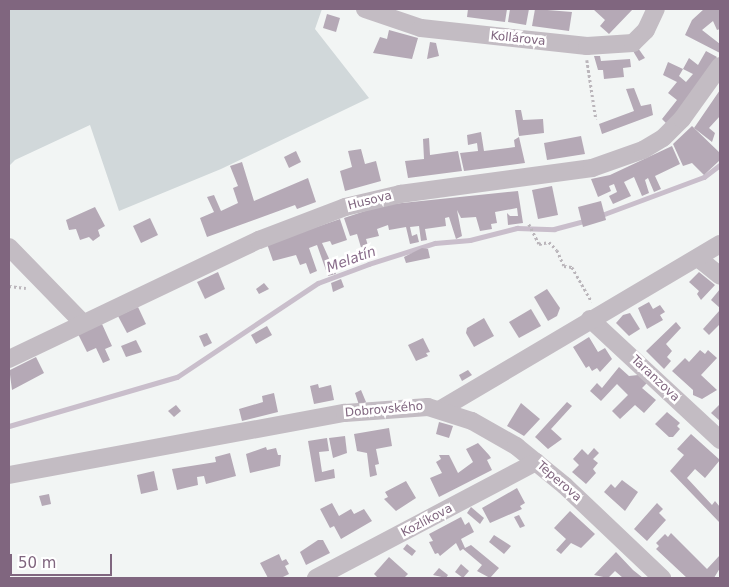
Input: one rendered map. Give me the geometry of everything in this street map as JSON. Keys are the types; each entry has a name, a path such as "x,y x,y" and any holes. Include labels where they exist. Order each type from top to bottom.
{"street":[{"name":"Kollárova","path":"365,9 421,28 587,46 633,43 646,30 656,9"},
{"name":"Husova","path":"9,359 82,322 259,240 345,207 400,194 566,172 619,160 662,138 698,100 720,66"},
{"name":"Dobrovského","path":"9,475 345,413 414,406 441,409 595,316 720,244"},
{"path":"9,247 82,322"},
{"path":"698,258 720,276"},
{"name":"Taranzova","path":"595,316 720,440"},
{"name":"Teperova","path":"441,409 472,421 536,462 662,578"},
{"name":"Kozlíkova","path":"316,578 536,462"}],"path":[{"path":"587,46 596,119"},
{"path":"529,224 537,235 538,244 549,242 557,250 564,266 572,267 595,316"}],"shaded area":[{"path":"9,9 322,9 315,29 369,98 221,169 119,211 90,125 15,160 9,166"}],"building":[{"path":"468,9 507,9 505,22 467,17"},
{"path":"510,9 529,9 526,25 508,22"},
{"path":"535,9 572,12 569,31 532,26"},
{"path":"593,9 633,9 609,34 600,26 605,20"},
{"path":"704,9 720,9 720,29 717,30 713,21 702,30 720,44 720,53 685,35 692,20"},
{"path":"327,14 340,18 336,32 323,28"},
{"path":"389,30 418,38 412,59 373,53 380,37 387,39"},
{"path":"430,42 436,43 439,56 427,59"},
{"path":"638,48 645,58 639,61 633,51"},
{"path":"706,51 717,57 669,126 662,119 677,100 668,93 677,82 663,75 668,62 683,69 689,58 698,65","holes":["683,69 693,74 686,82 679,76"]},
{"path":"594,56 600,56 601,61 630,59 631,67 623,68 624,77 604,79 603,70 598,70"},
{"path":"634,88 641,106 651,104 653,115 602,134 599,124 634,111 626,89"},
{"path":"720,90 720,116 709,128 715,133 712,142 694,128"},
{"path":"515,110 521,110 523,120 543,119 544,133 519,136"},
{"path":"692,126 720,153 720,160 704,175 692,163 683,166 673,144"},
{"path":"481,132 484,151 515,147 514,140 519,137 525,163 464,171 460,153 478,151 477,143 468,145 467,135"},
{"path":"581,136 585,154 547,160 544,143"},
{"path":"429,138 430,155 458,151 462,171 408,178 405,161 424,159 423,139"},
{"path":"672,146 680,164 655,176 661,189 654,192 648,178 645,180 649,193 642,196 634,177 624,182 631,196 613,204 609,196 617,192 614,184 609,186 611,191 598,197 591,179 610,175"},
{"path":"361,149 365,164 376,161 381,181 345,191 340,171 352,167 348,151"},
{"path":"296,151 301,162 289,168 284,157"},
{"path":"242,162 254,201 308,178 316,202 297,209 295,205 207,237 200,218 214,212 207,197 214,195 221,211 238,203 233,188 238,186 230,166"},
{"path":"552,186 558,215 538,219 532,190"},
{"path":"518,191 523,223 508,225 507,213 510,216 518,216 517,208 495,212 497,223 491,224 492,229 480,231 476,217 461,218 457,210 462,236 456,239 449,217 445,218 446,226 425,229 427,240 421,241 419,226 410,227 412,236 417,234 419,242 410,244 406,227 389,230 388,225 377,229 379,236 366,239 372,259 365,261 357,234 350,236 344,218 383,205"},
{"path":"601,201 606,220 583,227 578,207"},
{"path":"95,207 105,226 98,230 100,236 93,241 89,237 80,240 76,229 69,230 66,220"},
{"path":"150,218 158,235 141,243 133,226"},
{"path":"340,219 347,240 332,245 330,241 322,243 336,274 328,276 317,245 309,248 317,271 310,274 306,263 300,265 296,255 273,261 267,244"},
{"path":"422,248 428,249 430,258 406,263 404,257"},
{"path":"218,272 225,289 205,299 197,282"},
{"path":"699,272 715,285 701,300 697,294 699,291 689,282"},
{"path":"341,279 344,287 333,292 331,283"},
{"path":"264,283 269,289 259,294 256,289"},
{"path":"547,289 560,308 557,316 548,321 534,297"},
{"path":"720,289 720,308 711,300"},
{"path":"649,302 653,309 660,305 665,312 660,315 663,320 647,329 638,308"},
{"path":"138,307 146,324 127,333 118,316"},
{"path":"531,309 541,326 519,338 509,322"},
{"path":"720,310 720,324 709,335 703,329"},
{"path":"630,313 640,329 629,336 616,323 623,315"},
{"path":"484,318 494,336 474,347 466,333 467,328"},
{"path":"676,322 681,328 666,344 672,351 667,357 671,361 664,369 646,351"},
{"path":"102,324 112,346 105,349 110,360 103,363 96,348 87,352 78,334"},
{"path":"267,326 272,335 256,344 251,335"},
{"path":"207,333 212,343 204,347 199,336"},
{"path":"589,337 598,352 605,348 612,359 600,372 597,368 592,371 589,366 586,368 573,347"},
{"path":"423,338 430,352 426,353 428,356 416,361 408,345"},
{"path":"136,340 142,352 126,357 121,346"},
{"path":"700,350 705,354 708,350 717,358 701,375 717,390 702,399 693,395 693,390 672,371 685,358 689,362"},
{"path":"36,357 44,373 12,390 9,367 10,370"},
{"path":"619,367 629,376 638,375 647,383 642,388 656,400 644,413 635,405 620,419 612,411 628,395 617,384 601,401 590,391 597,383 602,388"},
{"path":"468,370 472,375 462,381 459,375"},
{"path":"318,384 319,388 331,385 334,400 314,404 310,386"},
{"path":"361,390 366,402 359,405 355,393"},
{"path":"274,393 278,412 242,421 239,409 263,402 262,396"},
{"path":"567,402 572,406 551,429 562,439 548,449 535,437"},
{"path":"521,403 540,419 524,436 507,426"},
{"path":"720,404 720,421 711,413"},
{"path":"176,405 181,411 174,417 168,411"},
{"path":"667,412 680,423 677,426 680,429 673,437 669,437 655,424"},
{"path":"439,422 453,426 449,438 436,434"},
{"path":"389,428 392,446 376,449 379,464 375,465 377,475 370,477 367,453 357,451 354,434"},
{"path":"691,434 720,460 705,478 695,469 687,478 712,505 715,501 720,507 720,523 670,471 684,455 677,449"},
{"path":"345,436 347,453 333,458 329,438"},
{"path":"327,438 329,451 319,452 322,472 334,469 335,478 315,482 308,441"},
{"path":"478,443 491,458 487,460 492,470 439,497 430,478 442,473 436,462 441,459 439,455 449,455 458,473 473,462 466,449"},
{"path":"266,447 267,450 276,448 278,455 281,455 280,466 250,473 246,454"},
{"path":"594,448 599,453 593,459 598,463 593,469 596,473 586,484 572,472 579,465 573,459 582,449 588,455"},
{"path":"230,453 236,476 206,484 204,476 197,477 198,485 177,490 172,469 216,462 215,457"},
{"path":"154,471 158,490 141,494 137,475"},
{"path":"622,480 638,492 625,511 604,492 611,484 615,488"},
{"path":"406,481 416,498 396,511 384,499 388,497 385,492"},
{"path":"517,488 525,503 520,506 522,509 490,523 482,508"},
{"path":"49,494 51,504 42,506 39,496"},
{"path":"332,503 339,516 351,509 354,514 364,509 372,521 341,539 334,526 330,528 320,509"},
{"path":"657,503 663,509 659,513 666,520 647,541 634,529"},
{"path":"471,507 484,518 480,524 467,513"},
{"path":"570,511 595,534 581,548 571,543 561,554 556,550 566,539 554,528"},
{"path":"519,515 525,526 520,528 514,517"},
{"path":"461,517 465,525 469,522 474,532 461,539 465,548 471,545 499,568 490,578 477,571 482,565 463,549 460,551 456,543 440,556 438,553 435,554 429,542 433,541 429,534"},
{"path":"671,533 707,569 720,555 720,568 714,578 687,578 656,549 659,546 656,543 665,534 668,537"},
{"path":"494,535 511,546 504,554 489,542"},
{"path":"318,540 323,540 330,553 306,565 300,552"},
{"path":"407,544 416,551 412,556 403,549"},
{"path":"616,552 643,578 623,578 615,571 608,578 594,575"},
{"path":"279,554 282,561 286,559 289,564 285,566 289,574 281,578 268,578 260,563"},
{"path":"389,557 408,574 404,578 378,578 374,574"},
{"path":"461,564 469,571 463,578 455,572"},
{"path":"439,568 448,575 446,578 433,575"}],"waterway":[{"name":"Melatín","path":"599,216 704,177 720,165"},
{"name":"Melatín","path":"9,426 177,377 318,283 369,264 435,243 470,240 517,228 554,229 587,220"}]}
